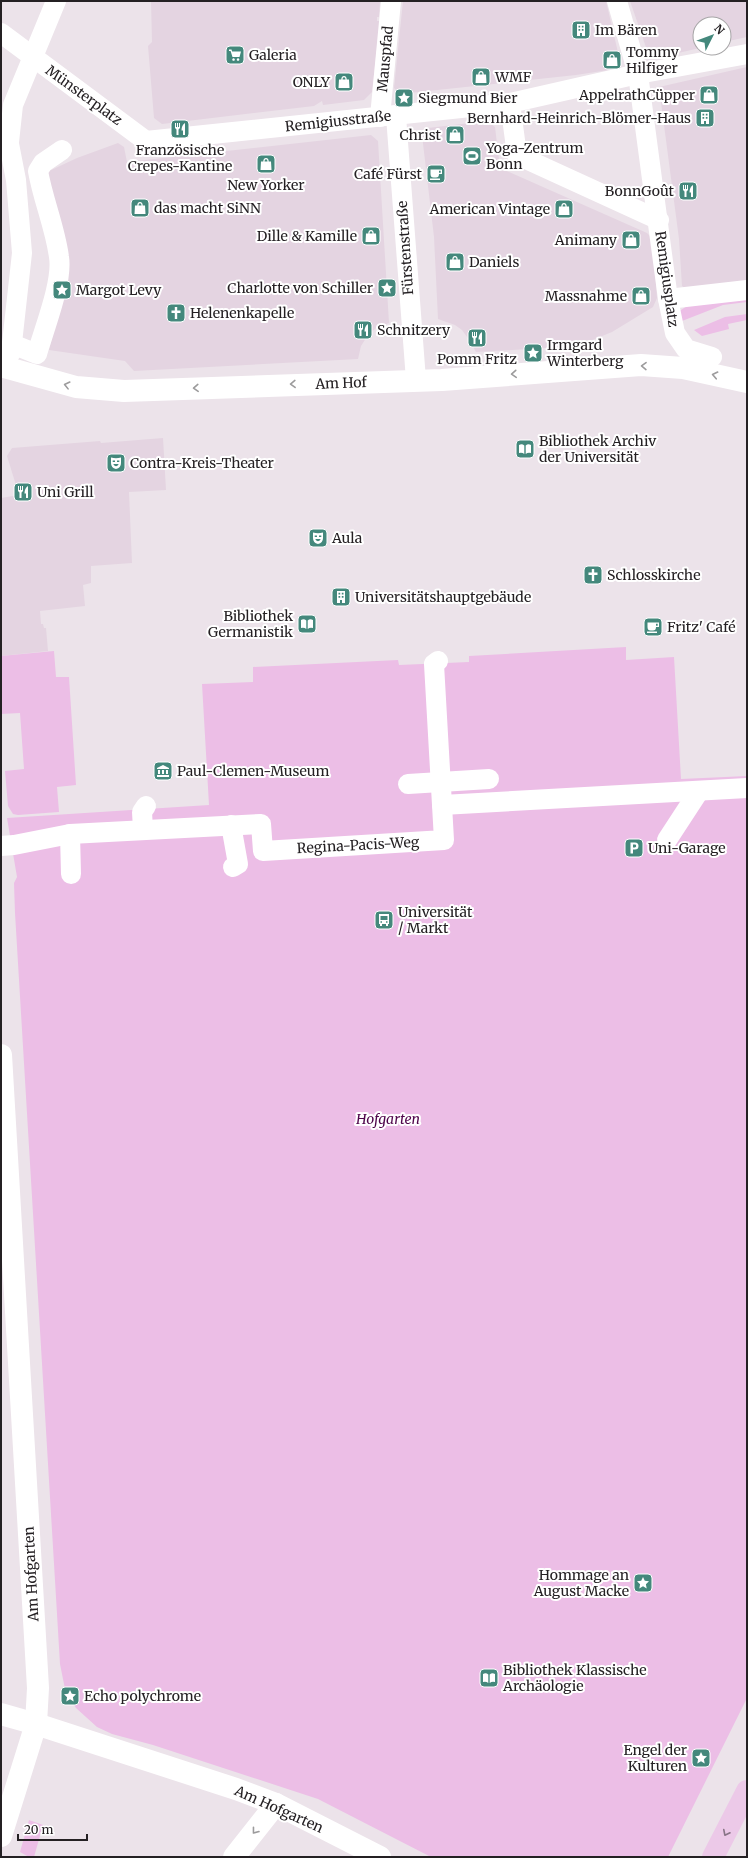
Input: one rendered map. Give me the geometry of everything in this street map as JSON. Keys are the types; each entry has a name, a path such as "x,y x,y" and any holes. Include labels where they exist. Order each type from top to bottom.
{"main road":[{"path":"714,1857 747,1791"}],"street":[{"name":"Münsterplatz","path":"9,144 13,105 34,58 56,1"},
{"name":"Mauspfad","path":"388,116 390,1"},
{"name":"Remigiusplatz","path":"617,1 633,52 638,74 672,320 677,338 686,349 712,356"},
{"name":"Münsterplatz","path":"1,33 140,136"},
{"name":"Remigiusstraße","path":"140,136 388,116 510,103 638,74 747,54"},
{"name":"Remigiusplatz","path":"510,103 517,155 659,220"},
{"name":"Fürstenstraße","path":"388,116 416,380"},
{"name":"Münsterplatz","path":"1,125 9,144 16,180 22,254 8,305 12,344 11,352 1,366"},
{"path":"12,344 37,354 52,306 59,258 38,171 43,163 62,150"},
{"path":"668,299 747,290"},
{"name":"Am Hof","path":"1,366 76,387 124,391 416,380 642,365 682,368 747,382"},
{"name":"Regina-Pacis-Weg","path":"1,846 14,845 70,834 231,825 261,816 263,851 444,840 434,664 438,661"},
{"path":"408,784 490,779"},
{"path":"442,806 635,789 699,791 747,788"},
{"path":"667,840 699,791"},
{"path":"143,829 142,812 146,806"},
{"path":"231,825 238,864 234,867"},
{"path":"70,834 71,874"},
{"name":"Am Hofgarten","path":"1,1055 6,1202 38,1688 36,1724 236,1789 276,1804 380,1857"},
{"path":"1,1714 36,1724 1,1836"},
{"path":"234,1857 276,1804"}],"shaded area":[{"name":"Galeria","path":"151,1 380,1 379,17 377,17 377,21 380,21 372,92 364,100 323,105 322,101 314,106 162,124 154,118 148,46 152,42"},
{"path":"403,1 606,1 620,61 615,69 576,75 400,94 394,88"},
{"path":"630,1 747,1 747,37 732,40 732,16 692,16 692,50 656,58 648,53"},
{"path":"747,67 747,284 690,291 682,286 679,239 659,87"},
{"path":"487,121 495,127 500,168 647,233 653,239 657,298 653,307 612,332 585,343 562,347 476,352 462,330 455,325 438,319 434,237 422,135 428,128"},
{"path":"371,135 378,141 389,323 376,328 368,335 361,346 358,359 134,371 125,361 49,350 67,280 47,172 77,158 118,143 124,147 127,162"},
{"path":"163,438 166,490 129,492 132,563 91,566 91,583 83,585 85,606 40,611 41,624 43,624 44,628 46,628 48,651 1,656 1,498 19,495 7,456 12,448"}],"green space":[{"path":"747,295 747,302 723,305 682,321 678,312 693,302"},
{"path":"747,314 747,320 728,324 729,329 702,336 694,330 725,317"},
{"name":"Hofgarten","path":"626,647 626,660 674,657 681,779 747,776 747,1698 668,1857 431,1857 318,1799 153,1745 112,1734 97,1727 76,1708 66,1694 60,1664 15,913 14,883 17,877 7,818 209,805 202,684 253,682 253,667 398,660 399,665 469,662 469,656"},
{"path":"54,651 56,677 69,677 76,785 57,787 59,812 18,815 13,814 8,806 5,771 24,769 20,713 1,714 1,656"},
{"path":"29,1820 43,1825 34,1857 29,1857 20,1852"}],"place":[{"name":"Im Bären","path":"581,30"},
{"name":"Galeria","path":"235,55"},
{"name":"Tommy Hilfiger","path":"612,60"},
{"name":"WMF","path":"481,77"},
{"name":"ONLY","path":"344,82"},
{"name":"AppelrathCüpper","path":"709,95"},
{"name":"Siegmund Bier","path":"404,98"},
{"name":"Bernhard-Heinrich-Blömer-Haus","path":"705,118"},
{"name":"Französische Crepes-Kantine","path":"180,129"},
{"name":"Christ","path":"455,135"},
{"name":"Yoga-Zentrum Bonn","path":"472,156"},
{"name":"New Yorker","path":"266,164"},
{"name":"Café Fürst","path":"436,174"},
{"name":"BonnGoût","path":"688,191"},
{"name":"das macht SiNN","path":"140,208"},
{"name":"American Vintage","path":"564,209"},
{"name":"Dille & Kamille","path":"371,236"},
{"name":"Animany","path":"631,240"},
{"name":"Daniels","path":"455,262"},
{"name":"Charlotte von Schiller","path":"387,288"},
{"name":"Margot Levy","path":"62,290"},
{"name":"Massnahme","path":"641,296"},
{"name":"Helenenkapelle","path":"176,313"},
{"name":"Schnitzery","path":"363,330"},
{"name":"Pomm Fritz","path":"477,338"},
{"name":"Irmgard Winterberg","path":"533,353"},
{"name":"Bibliothek Archiv der Universität","path":"525,449"},
{"name":"Contra-Kreis-Theater","path":"116,463"},
{"name":"Uni Grill","path":"23,492"},
{"name":"Aula","path":"318,538"},
{"name":"Schlosskirche","path":"593,575"},
{"name":"Universitätshauptgebäude","path":"341,597"},
{"name":"Bibliothek Germanistik","path":"307,624"},
{"name":"Fritz' Café","path":"653,627"},
{"name":"Paul-Clemen-Museum","path":"163,771"},
{"name":"Uni-Garage","path":"634,848"},
{"name":"Universität / Markt","path":"384,920"},
{"name":"Hommage an August Macke","path":"643,1583"},
{"name":"Bibliothek Klassische Archäologie","path":"489,1678"},
{"name":"Echo polychrome","path":"70,1696"},
{"name":"Engel der Kulturen","path":"701,1758"}]}
